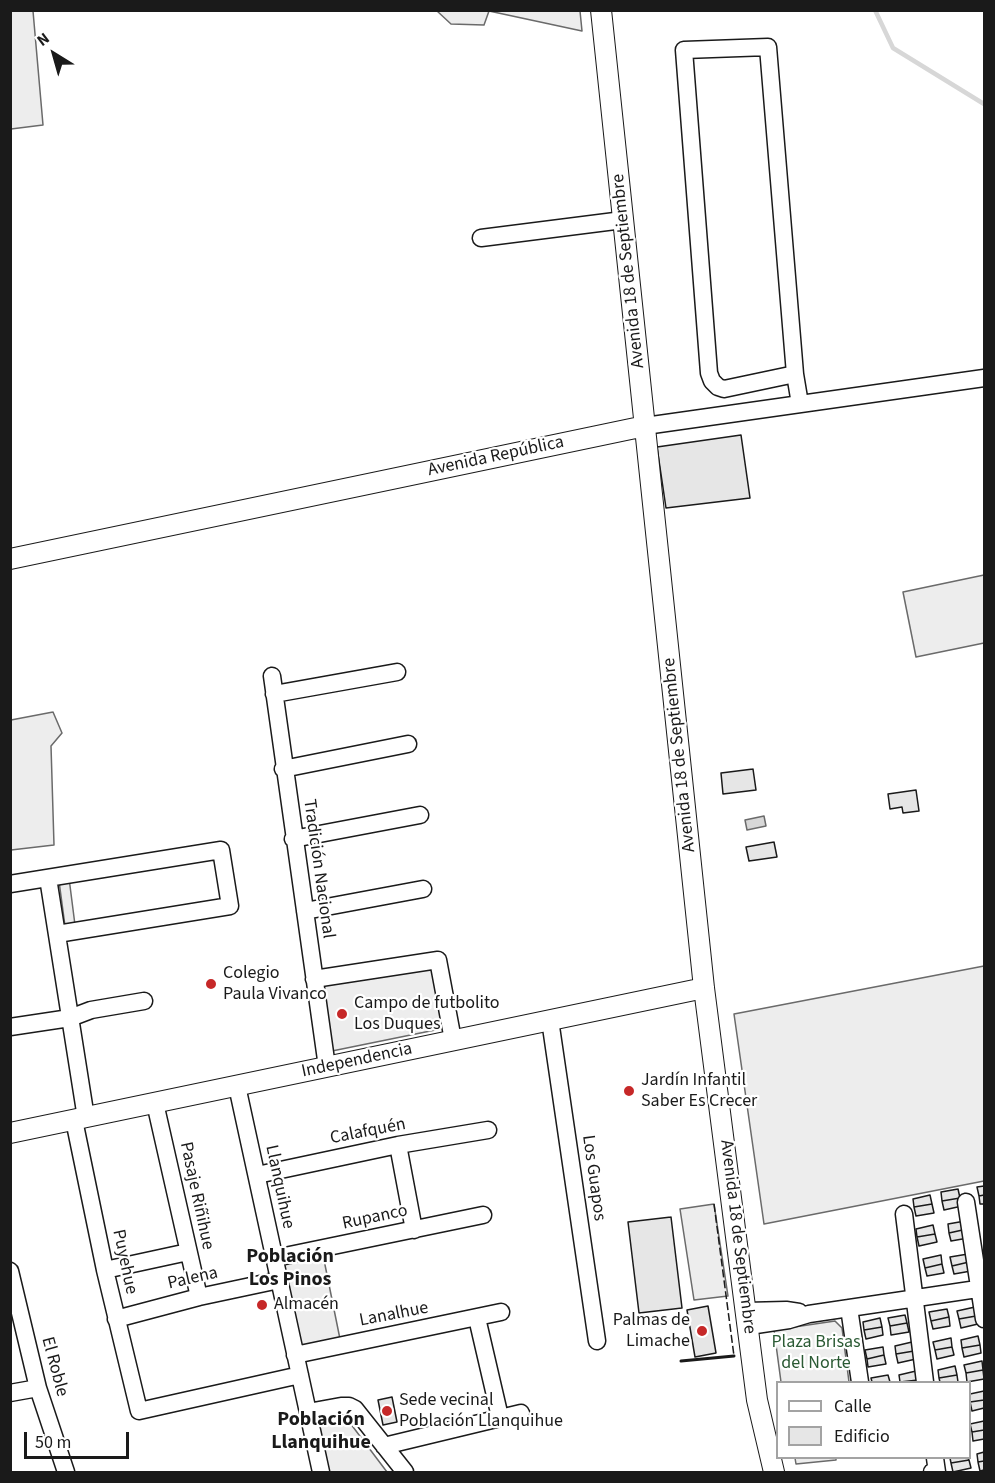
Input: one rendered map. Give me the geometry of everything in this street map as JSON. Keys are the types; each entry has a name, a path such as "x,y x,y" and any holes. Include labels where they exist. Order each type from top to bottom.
{"main road":[{"name":"Avenida 18 de Septiembre","path":"601,10 704,988 757,1400 774,1473"},
{"name":"Avenida República","path":"10,559 645,426"},
{"name":"Independencia","path":"10,1133 704,988"}],"street":[{"path":"795,374 724,389 712,381 709,373 684,50 768,47 795,374 800,404"},
{"path":"481,238 623,220"},
{"name":"Avenida República","path":"645,426 984,378"},
{"path":"274,694 397,672"},
{"name":"Tradición Nacional","path":"272,676 283,769 327,1067"},
{"path":"283,769 408,744"},
{"path":"293,839 420,815"},
{"path":"10,884 220,850 230,906 57,934"},
{"name":"Puyehue","path":"48,878 70,1018 80,1119 105,1270 139,1411 300,1375"},
{"path":"304,911 423,889"},
{"path":"314,979 438,960 453,1041"},
{"path":"10,1028 70,1018 91,1010 144,1001"},
{"name":"Los Guapos","path":"550,1020 597,1341"},
{"name":"Llanquihue","path":"237,1086 321,1473"},
{"name":"Pasaje Riñihue","path":"155,1103 199,1297"},
{"name":"Calafquén","path":"256,1174 398,1145 488,1130"},
{"path":"398,1145 414,1230"},
{"path":"966,1202 982,1289 984,1319"},
{"path":"904,1214 925,1381"},
{"name":"Rupanco","path":"275,1258 483,1215"},
{"path":"105,1270 188,1252"},
{"name":"El Roble","path":"10,1271 13,1294 38,1388 66,1473"},
{"name":"Palena","path":"116,1319 199,1297 279,1280"},
{"path":"748,1319 789,1320 809,1314 982,1289"},
{"path":"849,1308 860,1381"},
{"name":"Lanalhue","path":"295,1355 501,1312"},
{"path":"477,1318 500,1417"},
{"path":"10,1393 38,1388"},
{"path":"308,1412 349,1406 355,1409 405,1473"},
{"path":"384,1446 521,1413"},
{"path":"932,1473 937,1472 935,1459"}],"shaded area":[{"path":"10,11 33,11 43,125 11,129"},
{"path":"437,11 489,11 484,25 451,24"},
{"path":"489,11 580,11 582,31"},
{"path":"984,575 984,643 916,657 903,592"},
{"path":"53,712 62,733 51,746 54,845 11,850 11,720"},
{"path":"764,816 766,826 747,830 745,820"},
{"path":"69,878 75,925 65,926 59,881"},
{"path":"433,963 445,1028 332,1051 319,982"},
{"path":"984,966 984,1181 764,1224 734,1014"},
{"path":"714,1204 728,1296 694,1300 680,1209"},
{"path":"323,1255 340,1339 297,1348 279,1264"},
{"name":"Plaza Brisas del Norte","path":"835,1321 842,1328 849,1381 781,1381 774,1330"},
{"path":"344,1415 387,1472 321,1472 311,1424"},
{"path":"795,1459 836,1459 836,1460 796,1464"}],"building":[{"path":"741,435 750,498 666,508 657,447"},
{"path":"753,769 756,790 723,794 721,773"},
{"path":"916,790 919,811 903,813 902,807 890,809 888,794"},
{"path":"774,842 777,857 749,861 746,847"},
{"path":"984,1186 984,1195 979,1196 977,1187"},
{"path":"958,1189 960,1198 942,1201 941,1192"},
{"path":"930,1195 932,1204 914,1207 913,1199"},
{"path":"984,1195 984,1204 980,1204 979,1196"},
{"path":"960,1198 962,1206 944,1210 942,1201"},
{"path":"932,1204 934,1213 916,1216 914,1207"},
{"path":"671,1217 682,1308 639,1313 628,1222"},
{"path":"965,1221 967,1229 949,1233 948,1224"},
{"path":"933,1225 935,1234 917,1237 916,1229"},
{"path":"967,1229 968,1238 951,1241 949,1233"},
{"path":"935,1234 937,1242 919,1246 917,1237"},
{"path":"968,1254 969,1262 952,1266 950,1257"},
{"path":"941,1255 942,1264 925,1268 923,1259"},
{"path":"969,1262 971,1271 954,1274 952,1266"},
{"path":"942,1264 944,1273 927,1276 925,1268"},
{"name":"Palmas de Limache","path":"708,1306 716,1353 695,1357 687,1310"},
{"path":"975,1307 976,1316 959,1319 957,1311"},
{"path":"947,1309 949,1317 931,1321 929,1312"},
{"path":"905,1315 907,1323 890,1326 888,1318"},
{"path":"976,1316 978,1324 961,1328 959,1319"},
{"path":"949,1317 950,1326 933,1329 931,1321"},
{"path":"880,1318 882,1327 864,1330 863,1322"},
{"path":"907,1323 909,1332 891,1335 890,1326"},
{"path":"882,1327 883,1335 866,1339 864,1330"},
{"path":"978,1336 980,1345 962,1348 961,1340"},
{"path":"951,1338 952,1347 935,1350 933,1342"},
{"path":"912,1342 914,1351 896,1354 895,1346"},
{"path":"980,1345 981,1353 964,1357 962,1348"},
{"path":"883,1347 884,1355 867,1359 865,1350"},
{"path":"952,1347 954,1355 937,1359 935,1350"},
{"path":"914,1351 916,1359 898,1363 896,1354"},
{"path":"884,1355 886,1364 868,1367 867,1359"},
{"path":"982,1361 983,1370 966,1373 964,1365"},
{"path":"955,1366 957,1375 939,1378 938,1370"},
{"path":"983,1370 984,1379 967,1381 966,1373"},
{"path":"916,1371 918,1380 900,1381 899,1375"},
{"path":"888,1375 890,1381 872,1381 871,1378"},
{"path":"957,1375 958,1381 940,1381 939,1378"},
{"path":"984,1391 984,1400 971,1402 971,1394"},
{"name":"Sede vecinal Población Llanquihue","path":"392,1397 397,1422 383,1425 378,1400"},
{"path":"984,1400 984,1408 972,1411 971,1402"},
{"path":"984,1421 984,1430 972,1432 971,1424"},
{"path":"984,1430 984,1439 973,1441 972,1432"},
{"path":"984,1452 984,1461 978,1462 977,1454"},
{"path":"950,1459 969,1460 951,1463"},
{"path":"969,1460 971,1468 953,1472 951,1463"},
{"path":"984,1461 984,1470 980,1471 978,1462"}],"waterway":[{"path":"875,10 893,48 984,104"}],"fence":[{"path":"714,1204 734,1356"}],"wall":[{"path":"681,1361 734,1356"}],"place":[{"name":"Colegio Paula Vivanco","path":"211,984"},
{"name":"Campo de futbolito Los Duques","path":"342,1014"},
{"name":"Jardín Infantil Saber Es Crecer","path":"629,1091"},
{"name":"Almacén","path":"262,1305"},
{"name":"Palmas de Limache","path":"702,1331"},
{"name":"Sede vecinal Población Llanquihue","path":"387,1411"}],"district":[{"name":"Población Los Pinos","path":"290,1270"},
{"name":"Población Llanquihue","path":"321,1432"}]}
